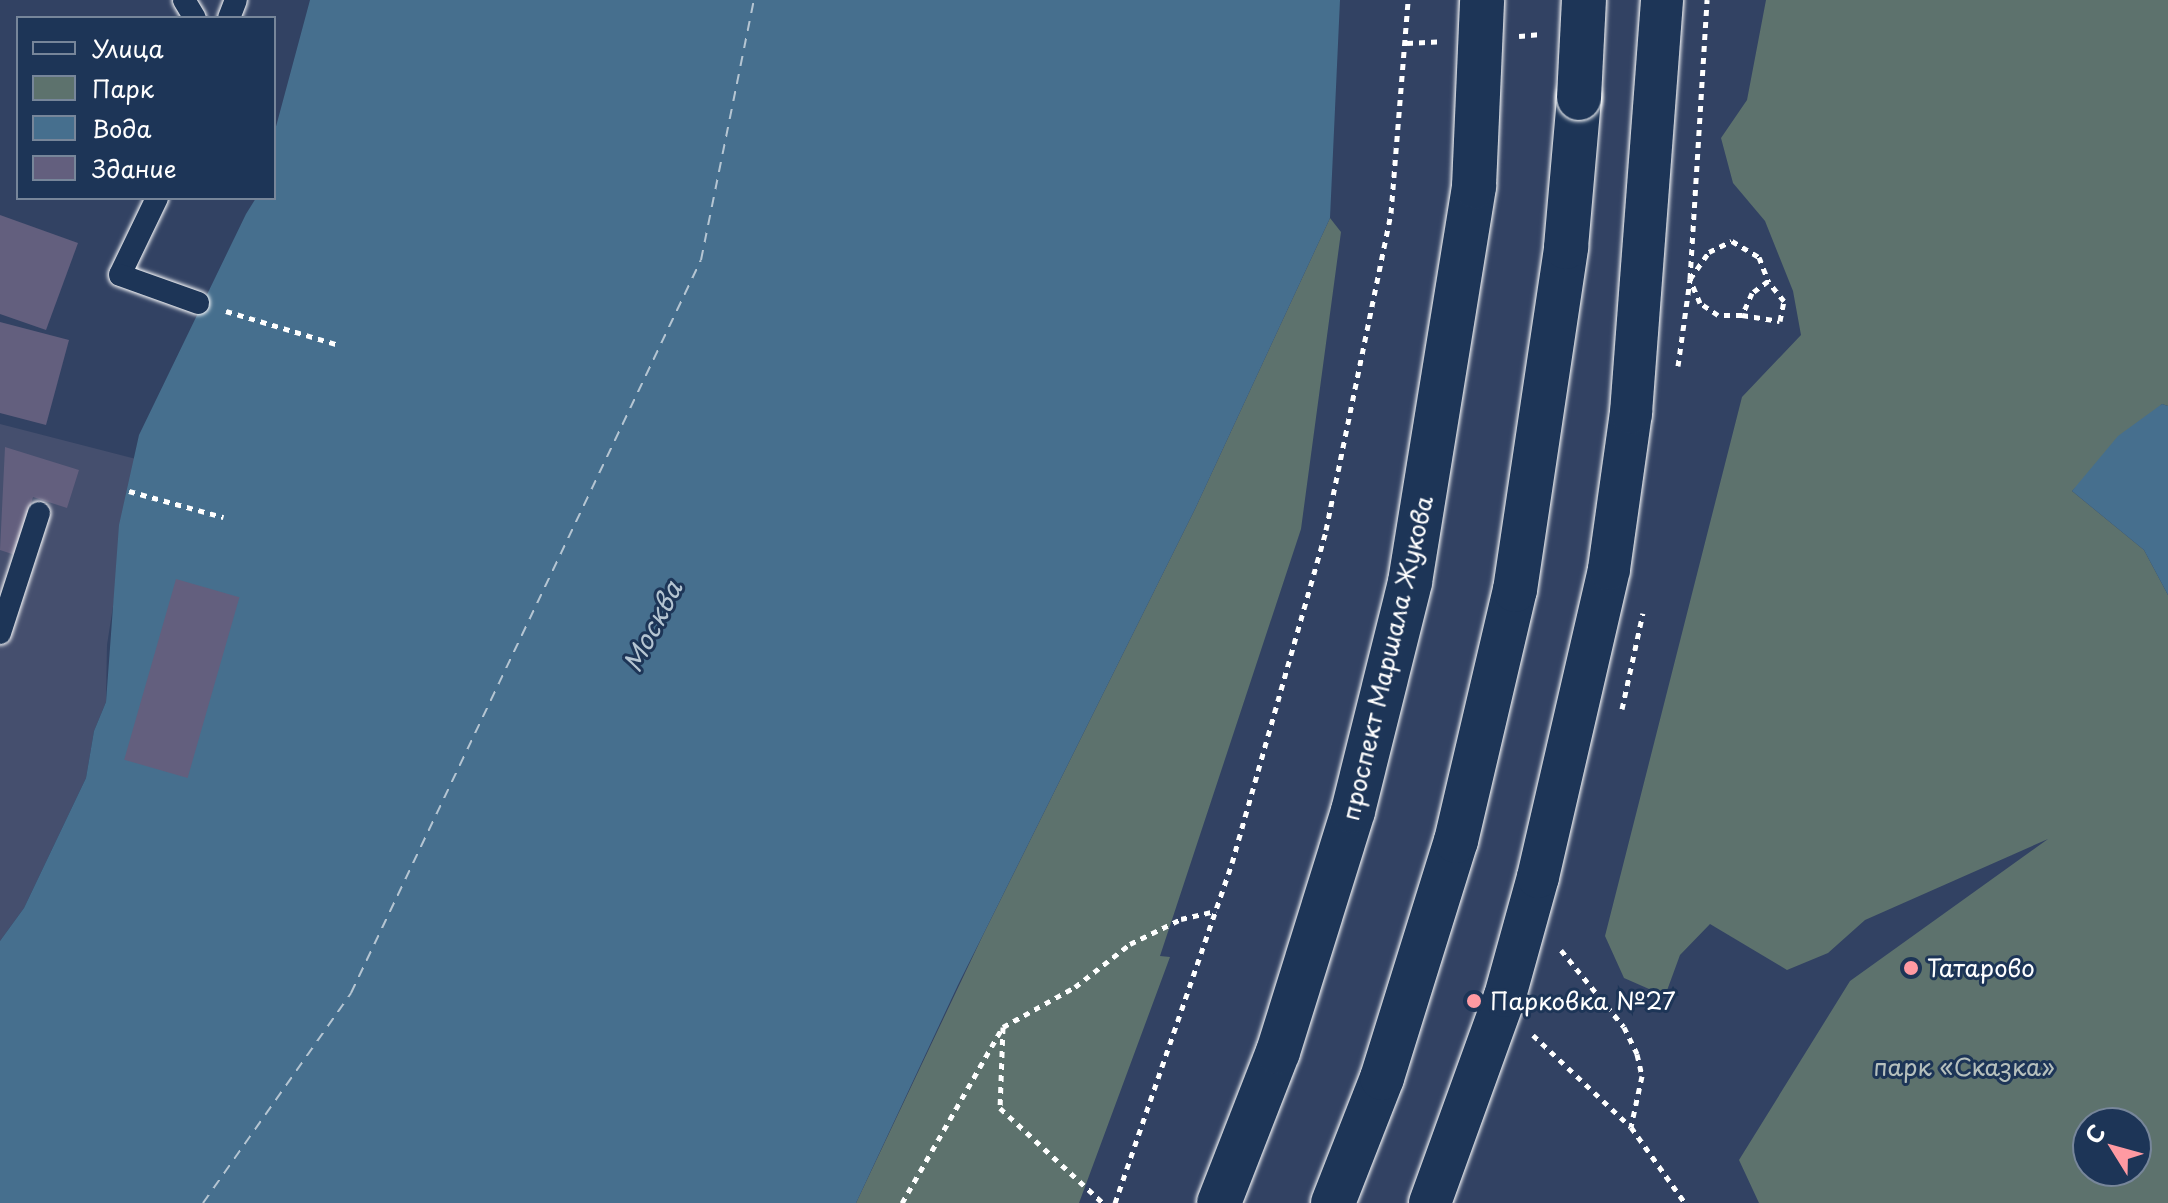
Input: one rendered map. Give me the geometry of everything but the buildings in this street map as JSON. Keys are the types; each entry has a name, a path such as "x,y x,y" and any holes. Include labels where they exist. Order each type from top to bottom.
{"main road":[{"name":"проспект Маршала Жукова","path":"1219,1203 1278,1052 1353,811 1410,582 1474,186 1482,0"},
{"path":"1333,1203 1382,1078 1456,841 1515,590 1566,247 1584,0"}],"street":[{"path":"1430,1203 1505,996 1538,877 1609,569 1631,413 1662,0"}],"lane":[{"path":"156,200 120,275 198,303"},
{"path":"0,633 39,513"}],"path":[{"path":"1115,1203 1216,911 1330,515 1391,213 1408,0"},
{"path":"1732,241 1759,257 1768,281 1784,301 1780,321 1742,315 1718,315 1700,303 1690,279 1709,252 1732,241"},
{"path":"1742,315 1752,293 1768,281"},
{"path":"198,303 336,344"},
{"path":"129,491 223,517"},
{"path":"902,1203 1003,1027 1075,987 1130,944 1181,919 1216,911"},
{"path":"1557,946 1624,1027 1637,1054 1642,1076 1631,1127"},
{"path":"1003,1027 1000,1108 1103,1203"},
{"path":"1533,1035 1631,1127 1685,1203"}],"shaded area":[{"path":"0,424 136,459 107,645 106,702 94,731 86,778 24,908 0,941"}],"green space":[{"name":"парк «Сказка»","path":"1766,0 2168,0 2168,406 2162,404 2072,491 2144,550 2168,595 2168,1203 1759,1203 1739,1160 1850,981 2048,839 1865,920 1828,953 1787,970 1710,924 1680,955 1665,996 1624,978 1605,936 1742,397 1801,335 1793,291 1765,221 1733,183 1721,138 1747,100"},
{"path":"1330,218 1341,232 1301,529 1160,956 1170,957 1079,1203 856,1203 983,935 1195,509"}],"water":[{"name":"Москва","path":"310,0 1340,0 1330,218 1195,509 958,985 856,1203 0,1203 0,941 24,908 86,778 94,731 106,702 119,525 139,435 246,214 255,200 276,200 276,127"},
{"path":"2162,404 2168,406 2168,595 2144,550 2072,491 2118,436"}],"ferry route":[{"path":"203,1203 351,993 701,260 754,0"}],"place":[{"name":"Татарово","path":"1911,968"},
{"name":"Парковка №27","path":"1474,1001"}]}
